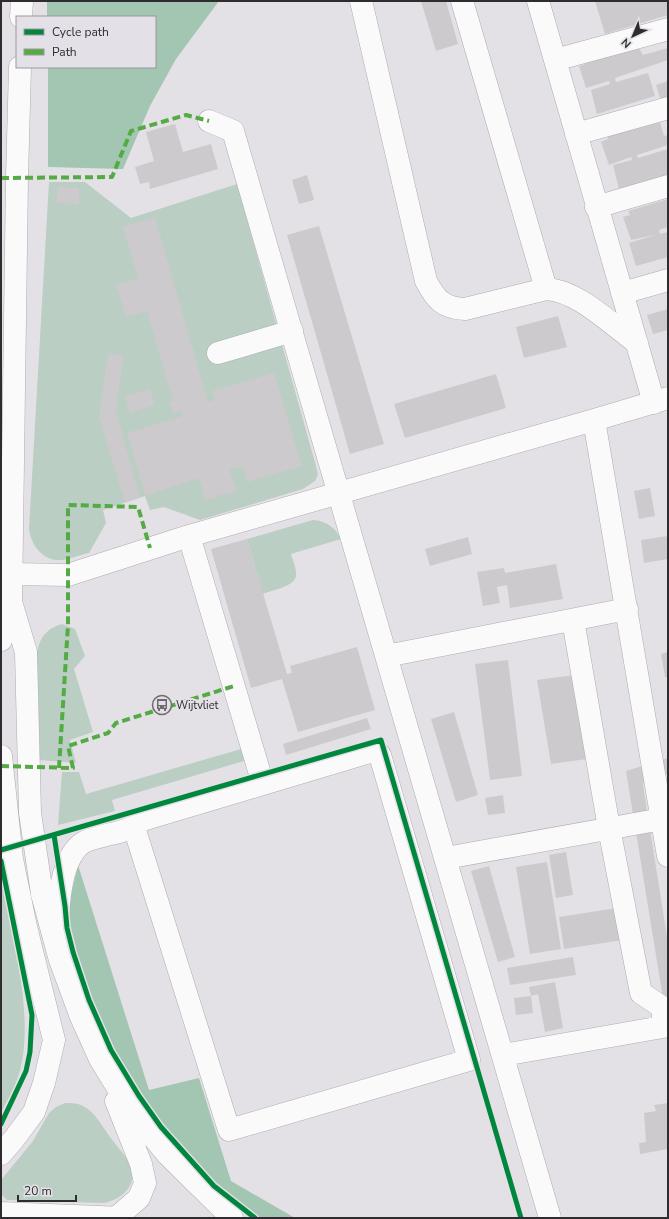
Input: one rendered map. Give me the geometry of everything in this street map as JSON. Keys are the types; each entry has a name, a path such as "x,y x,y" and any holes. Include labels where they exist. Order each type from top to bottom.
{"street":[{"path":"21,16 22,1"},
{"path":"361,1 426,281 433,294 441,303 452,309 465,309 546,289 556,289 581,301 637,343"},
{"path":"462,1 546,289"},
{"path":"11,574 68,574 189,536 661,400 637,343 596,207 538,1"},
{"path":"555,60 668,29"},
{"path":"1,640 11,602 11,574 6,541 6,480 20,68"},
{"path":"576,134 668,108"},
{"path":"209,121 233,131 550,1218"},
{"path":"596,207 668,186"},
{"path":"622,293 668,280"},
{"path":"218,354 292,332"},
{"path":"594,420 668,856"},
{"path":"189,536 263,784"},
{"path":"11,602 26,652 30,813 42,894 60,960 81,1017 100,1060 141,1164 145,1183 139,1198 118,1218"},
{"path":"386,656 626,609"},
{"path":"503,1055 666,1026 662,1006 641,994 609,828 573,620"},
{"path":"60,960 58,927 60,889 71,857 76,849 85,841 134,827 140,820 373,752 380,755 469,1060 229,1130 134,827"},
{"path":"1,756 3,789 12,859 26,928 54,1040 44,1084 34,1112 1,1154"},
{"path":"3,789 30,813"},
{"path":"446,858 662,819"},
{"path":"100,1060 133,1113 163,1149 232,1218"},
{"path":"1,1213 123,1218"}],"green space":[{"path":"47,1 219,1 176,59 150,106 123,169 48,167 48,68 156,68 156,16 47,16"},
{"path":"49,182 85,182 131,218 237,184 316,466 318,475 315,481 303,489 200,520 164,507 150,510 145,496 103,510 106,523 89,553 62,560 55,560 39,551 32,541 29,529"},
{"path":"313,520 330,525 341,539 291,554 296,571 294,580 282,588 263,594 247,539"},
{"path":"62,624 75,629 85,656 74,669 93,732 70,740 76,763 40,760 37,652 40,642 45,634 52,628"},
{"path":"241,749 244,761 112,800 115,811 58,825 62,772 79,772 86,794"},
{"path":"78,865 149,1090 199,1078 231,1181 295,1218 254,1218 215,1186 152,1118 130,1085 105,1040 90,1003 64,926"},
{"path":"1,875 16,948 25,1027 24,1051 19,1074 1,1112"},
{"path":"65,1103 74,1103 83,1106 98,1120 130,1164 132,1179 130,1185 122,1195 116,1199 103,1203 7,1200 2,1195 1,1180 33,1141 49,1113 56,1107"}],"building":[{"path":"421,1 446,1 458,44 436,51"},
{"path":"595,1 668,1 668,15 605,34"},
{"path":"636,43 643,55 668,48 668,60 615,78 616,82 648,73 655,96 597,114 591,90 610,84 609,81 586,88 579,66 586,64 584,59"},
{"path":"668,81 668,125 656,85"},
{"path":"659,119 664,136 668,135 668,145 637,155 638,158 668,149 668,175 619,189 613,165 632,160 631,157 609,165 601,142 608,139 607,135"},
{"path":"175,124 183,152 211,144 218,169 150,189 149,182 140,184 135,167 154,161 146,132"},
{"path":"307,175 314,200 299,204 292,180"},
{"path":"57,187 79,188 79,204 57,203"},
{"path":"668,199 668,227 659,230 660,234 668,232 668,257 636,266 629,243 655,235 631,240 623,217 630,215 628,211"},
{"path":"155,217 208,402 215,400 212,391 274,373 302,466 247,482 243,467 229,469 237,491 220,496 219,494 216,495 217,497 205,500 199,478 145,496 127,433 183,416 181,411 173,414 169,402 173,401 147,311 126,317 116,285 138,278 123,227"},
{"path":"319,226 384,444 350,454 287,235"},
{"path":"668,309 668,330 653,334 647,315"},
{"path":"558,316 567,347 524,358 516,327"},
{"path":"108,354 123,356 116,412 140,497 125,502 99,417"},
{"path":"496,374 506,408 405,438 394,404"},
{"path":"150,389 155,405 130,413 125,396"},
{"path":"650,488 655,516 639,519 634,491"},
{"path":"668,536 668,559 644,563 641,540"},
{"path":"468,537 472,554 430,566 425,549"},
{"path":"247,539 287,674 292,673 290,666 357,647 375,710 298,732 282,679 251,688 211,549"},
{"path":"556,564 563,599 510,608 507,585 497,587 500,603 483,606 477,572 504,568 505,573"},
{"path":"668,652 668,677 665,677 661,654"},
{"path":"508,660 522,776 490,780 475,664"},
{"path":"574,675 587,759 551,764 537,680"},
{"path":"454,712 478,795 456,802 431,719"},
{"path":"367,718 371,729 286,755 283,744"},
{"path":"668,758 668,774 644,781 643,785 668,943 667,1023 626,771"},
{"path":"503,795 505,813 488,815 485,798"},
{"path":"566,852 573,895 556,898 549,855"},
{"path":"547,862 561,949 530,954 516,867"},
{"path":"489,866 515,957 498,962 471,871"},
{"path":"617,908 623,940 564,949 559,917"},
{"path":"573,957 576,975 510,985 507,968"},
{"path":"555,982 563,1028 545,1032 538,994 531,996 529,987"},
{"path":"531,996 533,1013 516,1015 514,998"},
{"path":"668,1103 668,1149 640,1154 639,1143 646,1142 644,1113 656,1111 654,1105"}],"marked path":[{"path":"1,178 112,177 131,131 186,115 209,121"},
{"path":"59,768 68,625 68,505 138,507 150,548"},
{"path":"1,766 73,768 68,746 108,733 116,723 234,686"}],"cycle path":[{"path":"1,850 381,740 521,1218"},
{"path":"54,835 67,928 73,952 89,1000 111,1050 139,1096 161,1127 214,1186 255,1218"},
{"path":"1,861 32,1015 30,1052 26,1071 1,1124"}],"place":[{"name":"Wijtvliet","path":"162,705"}]}
